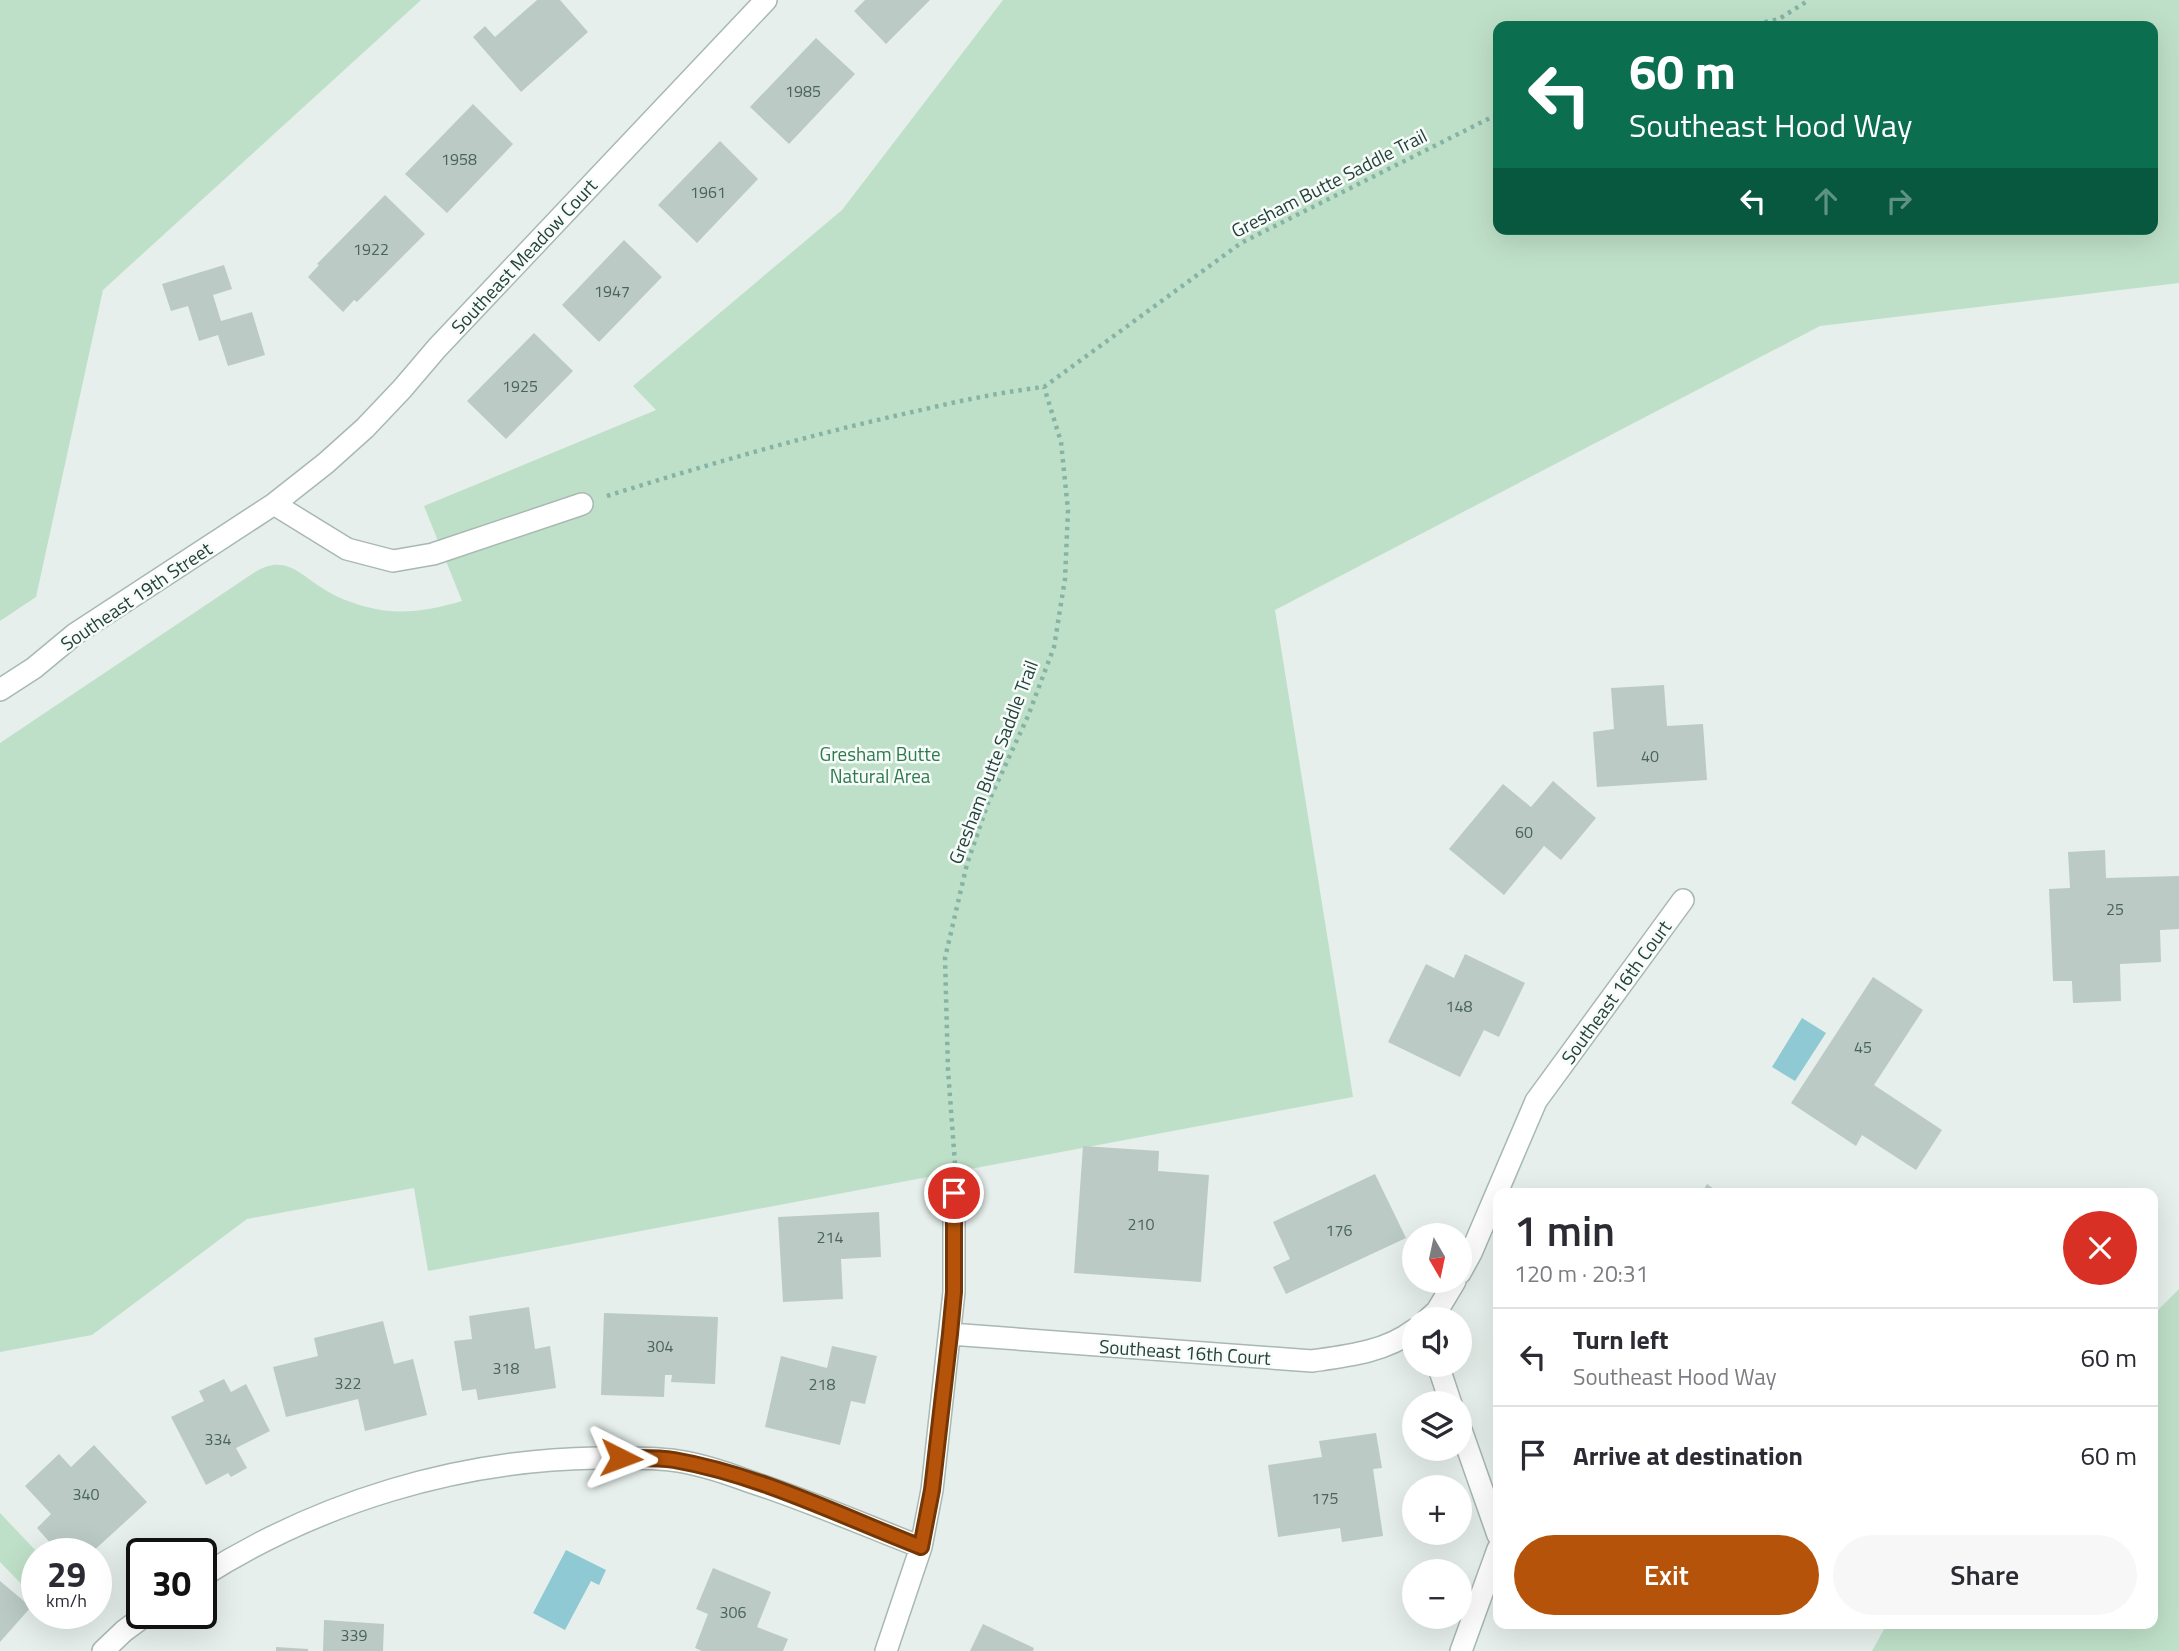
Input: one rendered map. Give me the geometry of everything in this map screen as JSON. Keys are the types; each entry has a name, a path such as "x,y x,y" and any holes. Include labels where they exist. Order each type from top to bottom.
{"street":[{"name":"Southeast Meadow Court","path":"274,503 326,463 365,428 437,348 766,0"},
{"path":"274,503 347,549 393,561 433,554 582,504"},
{"name":"Southeast 19th Street","path":"0,690 34,668 75,634 274,503"},
{"name":"Southeast 16th Court","path":"1499,1188 1536,1101 1683,900"},
{"path":"886,1651 921,1547 932,1490 954,1292 954,1193"},
{"name":"Southeast 16th Court","path":"1472,1251 1493,1202"},
{"name":"Southeast 16th Court","path":"950,1334 1312,1361 1365,1353 1402,1338"},
{"path":"217,1568 310,1519 360,1500 463,1472 568,1458 673,1460 727,1473 921,1547"},
{"path":"1472,1461 1493,1521"},
{"path":"1461,1651 1493,1563"},
{"path":"103,1651 127,1629"}],"path":[{"path":"1770,21 1779,19 1809,0"},
{"name":"Gresham Butte Saddle Trail","path":"582,504 759,450 869,421 1003,392 1044,387 1241,243 1493,117"},
{"name":"Gresham Butte Saddle Trail","path":"954,1193 955,1161 948,1070 945,958 967,864 988,803 1028,716 1054,647 1065,579 1068,510 1061,442 1044,387"}],"green space":[{"path":"0,0 421,0 103,290 36,597 0,621"},
{"name":"Gresham Butte Natural Area","path":"1003,0 2179,0 2179,283 1820,326 1275,610 1353,1097 428,1271 414,1188 247,1219 92,1335 0,1352 0,743 265,567 283,565 291,568 338,597 379,610 415,611 462,601 424,506 656,410 633,386 842,210"},
{"path":"2179,1289 2179,1651 1872,1651 1884,1629 2158,1629 2158,1310"},
{"path":"0,1513 24,1538 21,1538 21,1584 0,1562"}],"water":[{"path":"1802,1018 1826,1033 1795,1081 1772,1067"},
{"path":"566,1550 606,1570 599,1585 591,1581 565,1630 533,1613"}],"building":[{"path":"537,0 560,0 588,32 521,92 473,37 485,26 495,37"},
{"path":"865,0 930,0 886,44 854,11"},
{"path":"816,38 855,74 789,144 750,107"},
{"path":"473,104 513,144 447,213 405,174"},
{"path":"720,141 758,179 697,243 658,205"},
{"path":"385,195 425,234 357,302 354,300 343,312 308,277 319,265 317,264"},
{"path":"624,240 662,277 599,342 562,305"},
{"path":"224,265 232,289 213,295 221,321 252,312 265,355 228,366 218,335 199,341 188,306 171,311 162,284"},
{"path":"534,333 573,371 506,439 467,401"},
{"path":"1664,685 1667,726 1703,724 1707,780 1597,787 1593,732 1614,729 1611,688"},
{"path":"1553,781 1596,818 1561,860 1544,846 1504,895 1449,849 1503,784 1531,807"},
{"path":"2105,850 2106,878 2179,876 2179,929 2160,930 2161,962 2120,964 2121,1001 2073,1003 2072,981 2053,981 2049,889 2070,888 2068,852"},
{"path":"1465,954 1525,983 1499,1037 1484,1030 1460,1077 1388,1042 1426,964 1454,978"},
{"path":"1873,977 1923,1010 1874,1085 1942,1130 1916,1170 1862,1135 1856,1146 1791,1103"},
{"path":"1083,1146 1159,1151 1158,1171 1209,1175 1201,1282 1074,1273"},
{"path":"1375,1174 1402,1230 1402,1240 1286,1294 1273,1267 1290,1259 1273,1222"},
{"path":"879,1212 881,1257 841,1259 843,1299 783,1302 778,1217"},
{"path":"529,1307 535,1349 550,1346 556,1388 478,1400 476,1389 462,1391 454,1341 472,1339 469,1316"},
{"path":"604,1313 718,1317 715,1384 671,1382 672,1375 665,1375 664,1397 601,1395"},
{"path":"383,1321 394,1364 413,1359 427,1415 365,1431 358,1399 286,1417 273,1367 318,1356 314,1338"},
{"path":"832,1346 877,1356 865,1404 851,1401 840,1445 765,1427 781,1356 827,1368"},
{"path":"224,1379 231,1392 246,1384 270,1431 236,1448 247,1468 231,1477 228,1473 206,1485 171,1417 204,1401 199,1391"},
{"path":"1376,1433 1382,1468 1373,1469 1383,1536 1342,1542 1340,1528 1278,1537 1268,1465 1322,1457 1319,1441"},
{"path":"94,1445 147,1502 108,1538 46,1538 37,1528 51,1514 25,1486 59,1454 71,1467"},
{"path":"713,1568 771,1592 757,1627 788,1639 783,1651 702,1651 695,1648 708,1614 696,1609"},
{"path":"0,1581 21,1599 21,1618 0,1642"},
{"path":"324,1620 384,1624 383,1651 323,1651"},
{"path":"983,1624 1034,1648 1033,1651 970,1651"},
{"path":"276,1647 308,1649 308,1651 276,1651"}],"route":[{"path":"621,1458 673,1460 727,1473 921,1547 932,1490 954,1292 954,1193"}]}
